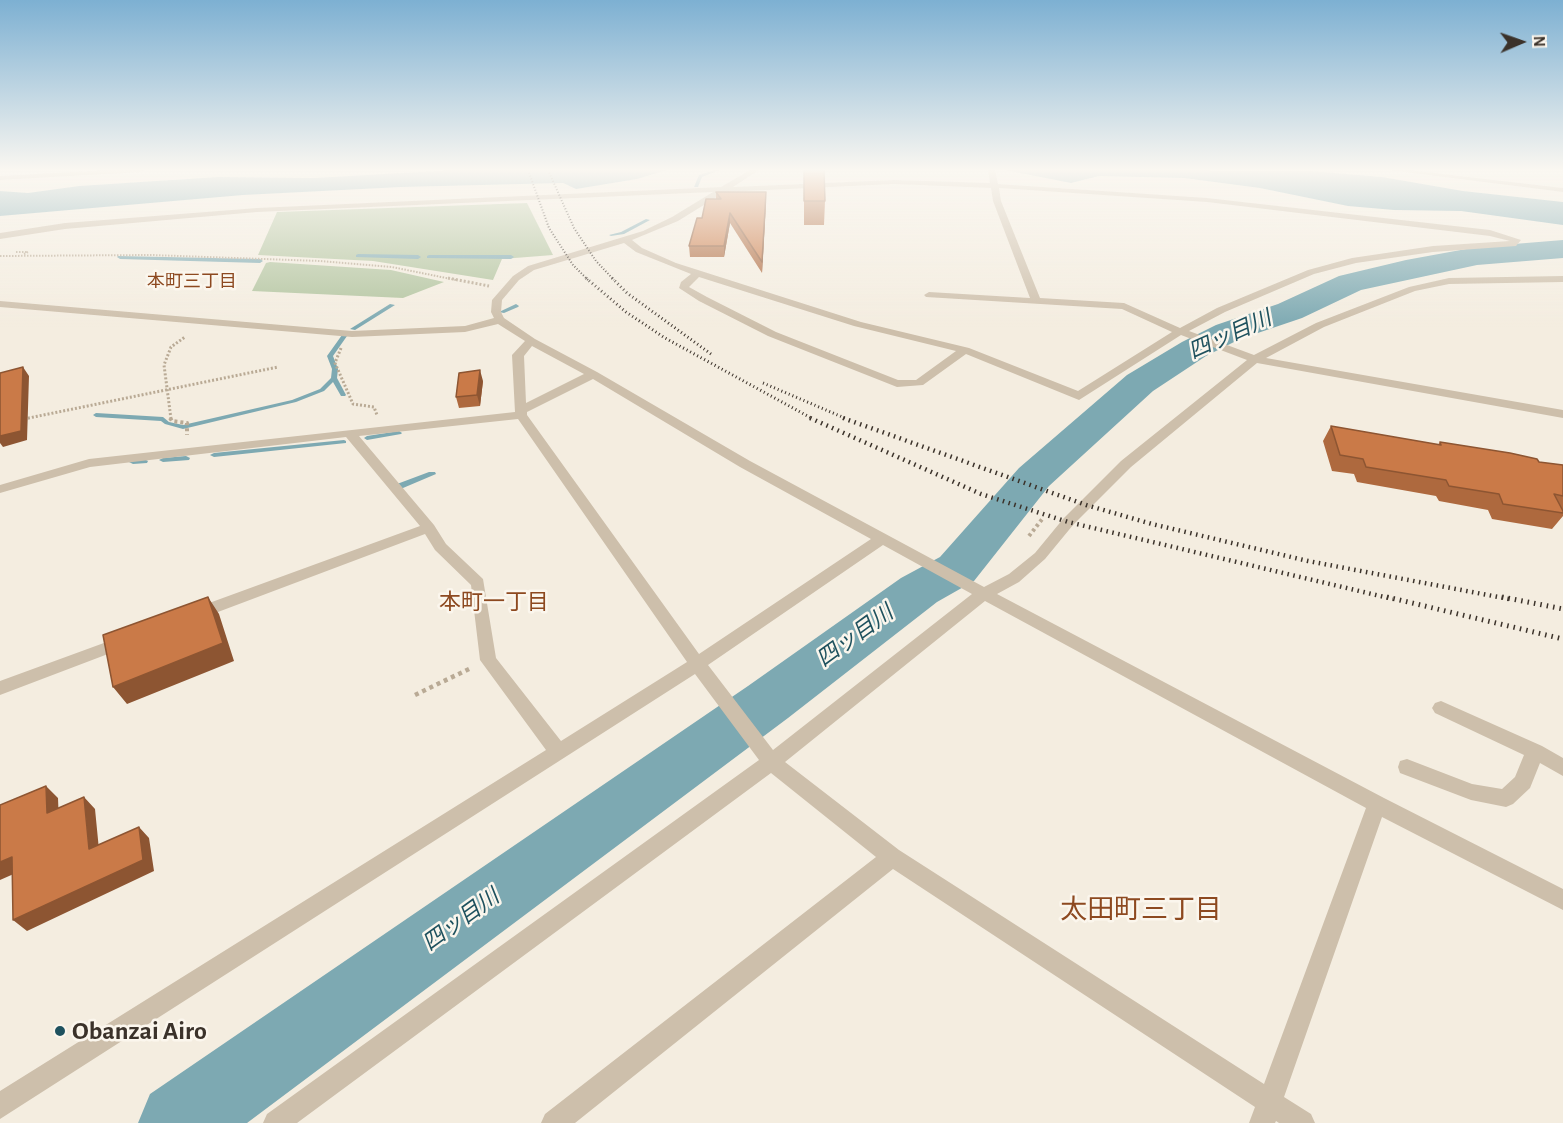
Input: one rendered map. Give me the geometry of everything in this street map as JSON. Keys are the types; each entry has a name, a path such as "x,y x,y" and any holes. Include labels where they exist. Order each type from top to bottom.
{"street":[{"path":"0,236 65,226 108,222"},
{"path":"667,222 626,240 531,268 504,289 497,300 496,312 500,320 531,341 593,374 745,464 882,539 1377,804 1563,900"},
{"path":"1007,222 1036,301"},
{"path":"626,240 652,256 698,273 868,326 965,350 1078,396 1221,310 1311,272 1355,260 1433,249 1515,243 1517,240 1490,233 1400,222"},
{"path":"698,273 684,284 684,288 772,334 897,384 919,383 965,350"},
{"path":"276,1123 765,755 978,591 1014,578 1040,556 1068,522 1126,464 1249,357 1412,289 1449,280 1563,279"},
{"path":"929,295 1124,306 1181,332 1249,357 1563,414"},
{"path":"0,304 352,334 465,329 500,320"},
{"path":"531,341 518,355 521,413 697,664 765,755 892,857 1265,1112 1302,1123"},
{"path":"0,489 89,463 128,457 351,435 521,413 593,374"},
{"path":"351,435 429,528 440,547 478,583 488,660 558,751"},
{"path":"184,618 429,528"},
{"path":"0,1106 697,664 882,539"},
{"path":"0,688 141,635"},
{"path":"1441,708 1535,751 1563,768"},
{"path":"1407,767 1471,792 1506,798 1523,782 1535,751"},
{"path":"1265,1112 1377,804"},
{"path":"554,1123 892,857"}],"path":[{"path":"0,256 116,255 320,261 392,267 504,289"},
{"path":"188,425 171,422 164,365 171,347 205,322"},
{"path":"352,334 336,355 335,363 353,404 374,407 382,430"},
{"path":"22,419 165,387 278,367"},
{"path":"415,695 488,660"}],"green space":[{"path":"272,222 537,222 553,255 502,259 493,280 373,261 258,255"},
{"path":"266,263 391,270 444,282 403,298 252,291"}],"water":[{"path":"1544,222 1563,222 1563,225"}],"building":[{"path":"696,222 728,222 724,246 689,246"},
{"path":"736,222 764,222 762,262"},
{"path":"23,367 21,431 0,436 0,373"},
{"path":"480,370 477,395 456,397 459,373"},
{"path":"1331,426 1441,445 1440,442 1510,453 1537,459 1539,462 1563,465 1563,496 1554,494 1563,513 1503,504 1499,494 1449,486 1446,480 1366,467 1363,459 1340,455"},
{"path":"208,597 223,643 113,687 103,635"},
{"path":"46,786 47,813 84,797 89,849 139,827 143,860 13,920 12,857 0,862 0,805"}],"waterway":[{"path":"611,235 622,233 643,222"},
{"name":"四ッ目川","path":"179,1123 768,702 919,590 957,569 1034,477 1140,383 1194,349 1228,332 1290,311 1350,283 1406,269 1477,256 1563,249"},
{"path":"358,256 418,257"},
{"path":"120,257 260,261"},
{"path":"429,257 511,257"},
{"path":"353,329 392,305"},
{"path":"502,312 516,306"},
{"path":"334,378 335,369 330,356 344,336"},
{"path":"96,415 163,419 167,423 183,427 294,401 322,390 334,378"},
{"path":"334,378 343,395"},
{"path":"367,438 399,433"},
{"path":"214,455 344,442"},
{"path":"163,460 186,458"},
{"path":"133,462 144,461"},
{"path":"400,486 432,474"}],"railway":[{"path":"547,222 573,265 586,278"},
{"path":"571,222 596,261 614,280"},
{"path":"586,278 626,312 665,338 813,419"},
{"path":"614,280 627,293 711,354"},
{"path":"763,383 847,419"},
{"path":"810,418 981,494 1068,522 1393,599"},
{"path":"843,418 1086,505 1152,524 1308,561 1509,599"},
{"path":"1387,597 1563,639"},
{"path":"1502,597 1563,609"}],"place":[{"name":"Obanzai Airo","path":"60,1031"}],"district":[{"name":"本町三丁目","path":"192,282"},
{"name":"本町一丁目","path":"494,602"},
{"name":"太田町三丁目","path":"1141,910"}]}
